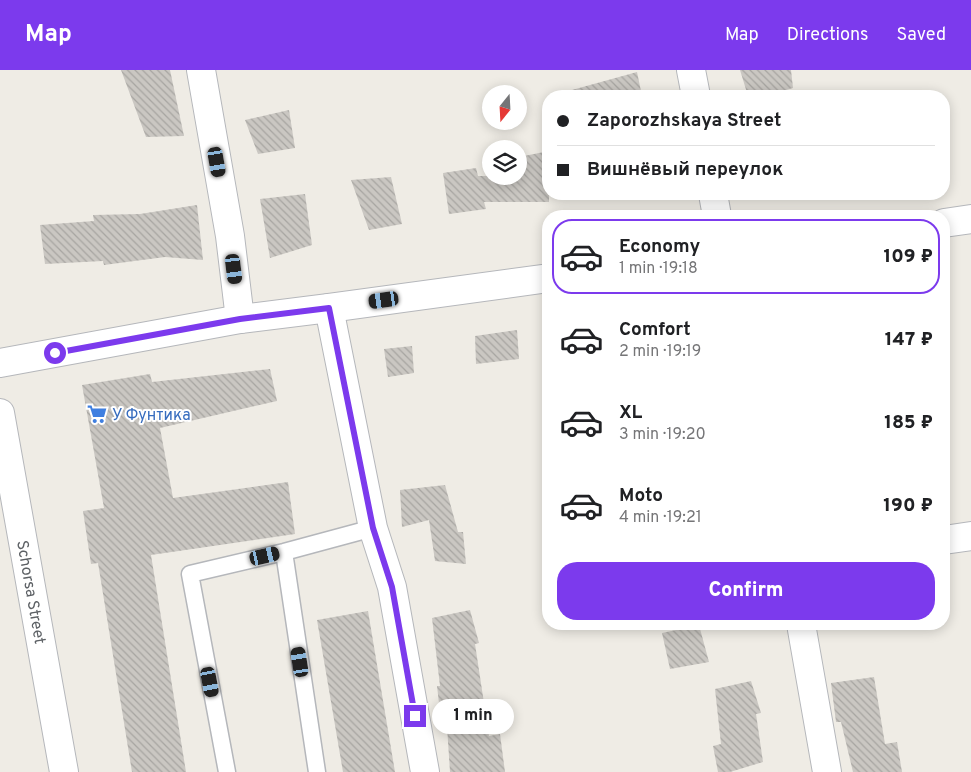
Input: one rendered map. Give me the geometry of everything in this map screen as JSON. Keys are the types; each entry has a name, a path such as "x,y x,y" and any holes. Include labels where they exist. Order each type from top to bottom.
{"street":[{"path":"201,70 230,236 240,319"},
{"path":"691,70 695,90"},
{"path":"950,222 971,219"},
{"path":"0,363 240,319 542,279"},
{"path":"329,308 373,528 392,587 425,772"},
{"name":"Schorsa Street","path":"0,413 64,772"},
{"path":"950,539 971,536"},
{"path":"802,630 828,772"}],"lane":[{"path":"227,772 190,574 284,552 373,528"},
{"path":"284,552 317,772"}],"building":[{"path":"121,70 170,70 184,136 146,137"},
{"path":"740,70 791,70 793,88 786,90 746,90"},
{"path":"637,72 641,90 572,90"},
{"path":"289,110 295,148 258,154 245,120"},
{"path":"542,152 542,200 549,200 549,202 484,202 486,209 449,214 443,173 476,168 478,176 482,176 482,185 527,185 527,155"},
{"path":"391,177 402,224 369,230 351,180"},
{"path":"305,194 312,245 270,258 260,199"},
{"path":"197,205 203,260 165,257 104,265 103,261 45,264 40,225 94,221 93,215 140,214"},
{"path":"517,330 519,359 476,364 475,336"},
{"path":"412,346 414,373 388,377 384,349"},
{"path":"270,369 277,401 160,428 173,498 288,482 295,534 151,555 186,772 132,772 98,563 91,564 83,511 104,508 82,385 150,374 152,382"},
{"path":"445,485 458,532 463,532 466,564 435,561 429,520 402,527 400,490"},
{"path":"470,610 479,643 475,644 489,736 500,734 505,772 450,772 446,711 440,712 437,686 440,686 432,618"},
{"path":"368,611 395,772 343,772 317,620"},
{"path":"676,630 700,630 709,662 670,669 662,633"},
{"path":"874,677 885,744 897,742 902,772 853,772 841,722 836,722 831,683"},
{"path":"751,681 761,713 756,714 763,762 730,772 718,772 713,746 721,744 715,689"}],"place":[{"name":"У Фунтика","path":"97,414"}],"route":[{"path":"55,353 240,319 329,308 373,528 392,587 415,716"}]}
